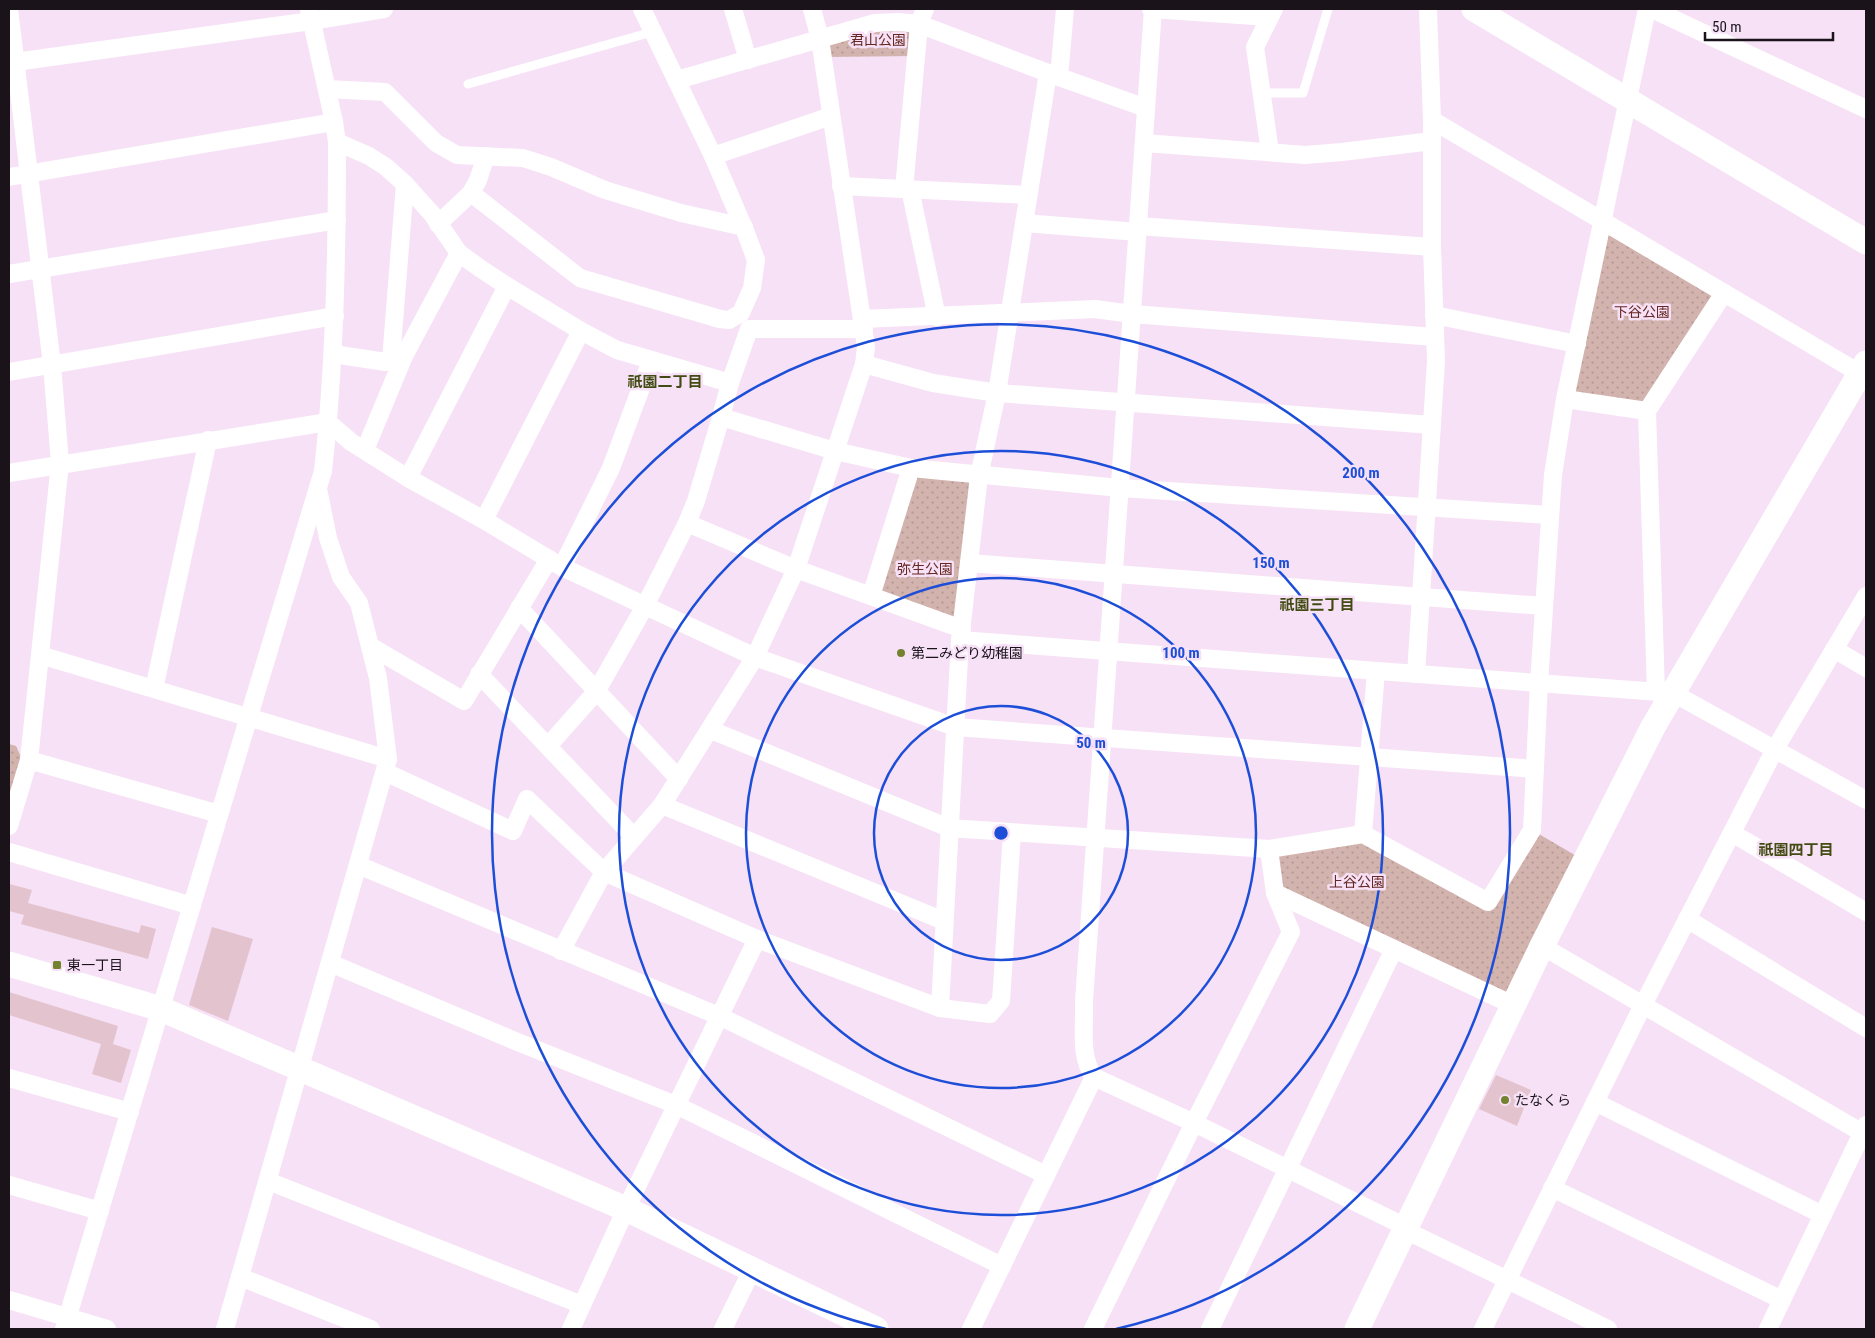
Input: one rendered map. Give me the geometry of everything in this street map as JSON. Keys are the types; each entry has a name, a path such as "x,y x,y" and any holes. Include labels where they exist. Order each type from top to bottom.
{"street":[{"path":"9,9 52,365 60,463 29,760 9,826"},
{"path":"15,62 310,15 384,9"},
{"path":"471,193 580,278 720,319 729,320 741,313 752,288 756,260 744,227 713,156 642,9"},
{"path":"733,9 748,60"},
{"path":"561,951 604,872 662,805 755,657 796,569 864,364 866,347 863,324 820,39 812,9"},
{"path":"940,1008 961,634 979,476 997,393 1028,195 1065,9"},
{"path":"1270,152 1254,47 1272,13 1152,9 1084,1001 1087,1068 1094,1077 1288,1168 1507,1280 1608,1329"},
{"path":"1416,674 1436,361 1428,9"},
{"path":"1474,9 1866,242"},
{"path":"710,730 949,828 1269,849 1363,834 1488,902 1532,830 1539,683 1553,475 1565,399 1647,9"},
{"path":"1652,9 1866,109"},
{"path":"66,1324 323,472 335,316 337,142 310,15"},
{"path":"676,80 820,39 874,16 898,22 922,16 1053,75 1146,108"},
{"path":"922,16 907,189 937,317"},
{"path":"326,89 385,92 436,143 457,155 523,158 615,192 681,213 744,227"},
{"path":"713,156 831,116"},
{"path":"1357,1329 1542,946 1653,727 1664,692 1864,371 1724,293 1432,120"},
{"path":"9,177 334,122"},
{"path":"1144,143 1314,154 1432,141"},
{"path":"337,142 369,156 386,167 405,184 432,214 459,253 480,270 581,331 617,350 730,383"},
{"path":"438,224 471,193 478,180 486,156"},
{"path":"398,358 405,184"},
{"path":"841,186 1028,195"},
{"path":"9,274 337,220"},
{"path":"1024,223 1432,247"},
{"path":"365,450 398,358 459,253"},
{"path":"408,478 507,286"},
{"path":"1664,692 1647,411 1724,293"},
{"path":"548,746 596,692 645,606 687,523 696,501 730,383 749,329 863,324 1010,312 1095,309 1132,314 1435,337"},
{"path":"1434,314 1577,344"},
{"path":"9,372 335,316"},
{"path":"484,520 581,331"},
{"path":"333,354 386,362 398,358"},
{"path":"370,646 464,701 519,608 555,563 612,468 650,361"},
{"path":"864,364 933,383 997,393 1432,425"},
{"path":"1565,399 1647,411"},
{"path":"721,417 836,451 911,468 1120,488 1550,515"},
{"path":"9,473 60,463 328,422"},
{"path":"328,422 350,442 408,478 484,520 555,563 755,657 955,727 1535,769"},
{"path":"154,689 208,440"},
{"path":"871,596 911,468"},
{"path":"226,1329 386,766 378,678 359,603 341,577 328,538 318,487"},
{"path":"687,523 796,569 871,596 961,634 1109,651 1664,692 1775,748 1866,800"},
{"path":"969,563 1544,606"},
{"path":"1483,1329 1643,1005 1775,748 1866,596"},
{"path":"519,608 679,779"},
{"path":"1834,649 1866,668"},
{"path":"40,655 249,716 386,766 513,831 527,799 604,872 757,939 940,1008 990,1014 1001,1001 1012,833"},
{"path":"1363,834 1376,671"},
{"path":"479,674 634,837"},
{"path":"29,760 219,814"},
{"path":"662,805 944,921"},
{"path":"1732,833 1866,912"},
{"path":"1269,849 1275,893 1291,932"},
{"path":"9,852 192,906"},
{"path":"358,865 719,1016 1046,1175"},
{"path":"1275,893 1514,1005"},
{"path":"1094,1329 1194,1123 1304,906"},
{"path":"1687,919 1866,1028"},
{"path":"571,1329 626,1209 757,939"},
{"path":"1542,946 1865,1131 1768,1329"},
{"path":"1210,1329 1394,949"},
{"path":"330,963 520,1043 676,1105 1002,1266"},
{"path":"9,964 160,1009 626,1209 876,1329"},
{"path":"971,1329 1094,1077"},
{"path":"9,1078 130,1112"},
{"path":"1595,1102 1823,1215"},
{"path":"268,1181 582,1305"},
{"path":"9,1185 100,1211"},
{"path":"1552,1188 1782,1300"},
{"path":"723,1329 752,1270"},
{"path":"240,1277 371,1329"},
{"path":"9,1300 66,1324 107,1329"}],"lane":[{"path":"1262,93 1303,93 1328,9"},
{"path":"468,84 652,32"}],"green space":[{"name":"君山公園","path":"919,24 916,56 822,57 820,39"},
{"name":"下谷公園","path":"1603,221 1724,293 1647,411 1565,399"},
{"name":"弥生公園","path":"911,468 979,476 962,629 871,596"},
{"path":"9,744 16,746 21,757 9,799"},
{"name":"上谷公園","path":"1532,830 1585,861 1513,1005 1275,893 1269,849 1363,834 1488,902"}],"building":[{"path":"9,884 32,890 28,903 139,933 141,925 156,929 148,959 21,924 24,915 9,911"},
{"path":"212,927 253,939 228,1021 189,1005"},
{"path":"9,992 118,1026 113,1044 131,1050 121,1083 92,1074 101,1044 9,1015"},
{"name":"たなくら","path":"1496,1075 1531,1090 1517,1126 1479,1109"}],"place":[{"name":"第二みどり幼稚園","path":"901,653"},
{"name":"東一丁目","path":"57,965"},
{"name":"たなくら","path":"1505,1100"}],"district":[{"name":"祇園二丁目","path":"665,382"},
{"name":"祇園三丁目","path":"1317,605"},
{"name":"祇園四丁目","path":"1796,850"}]}
